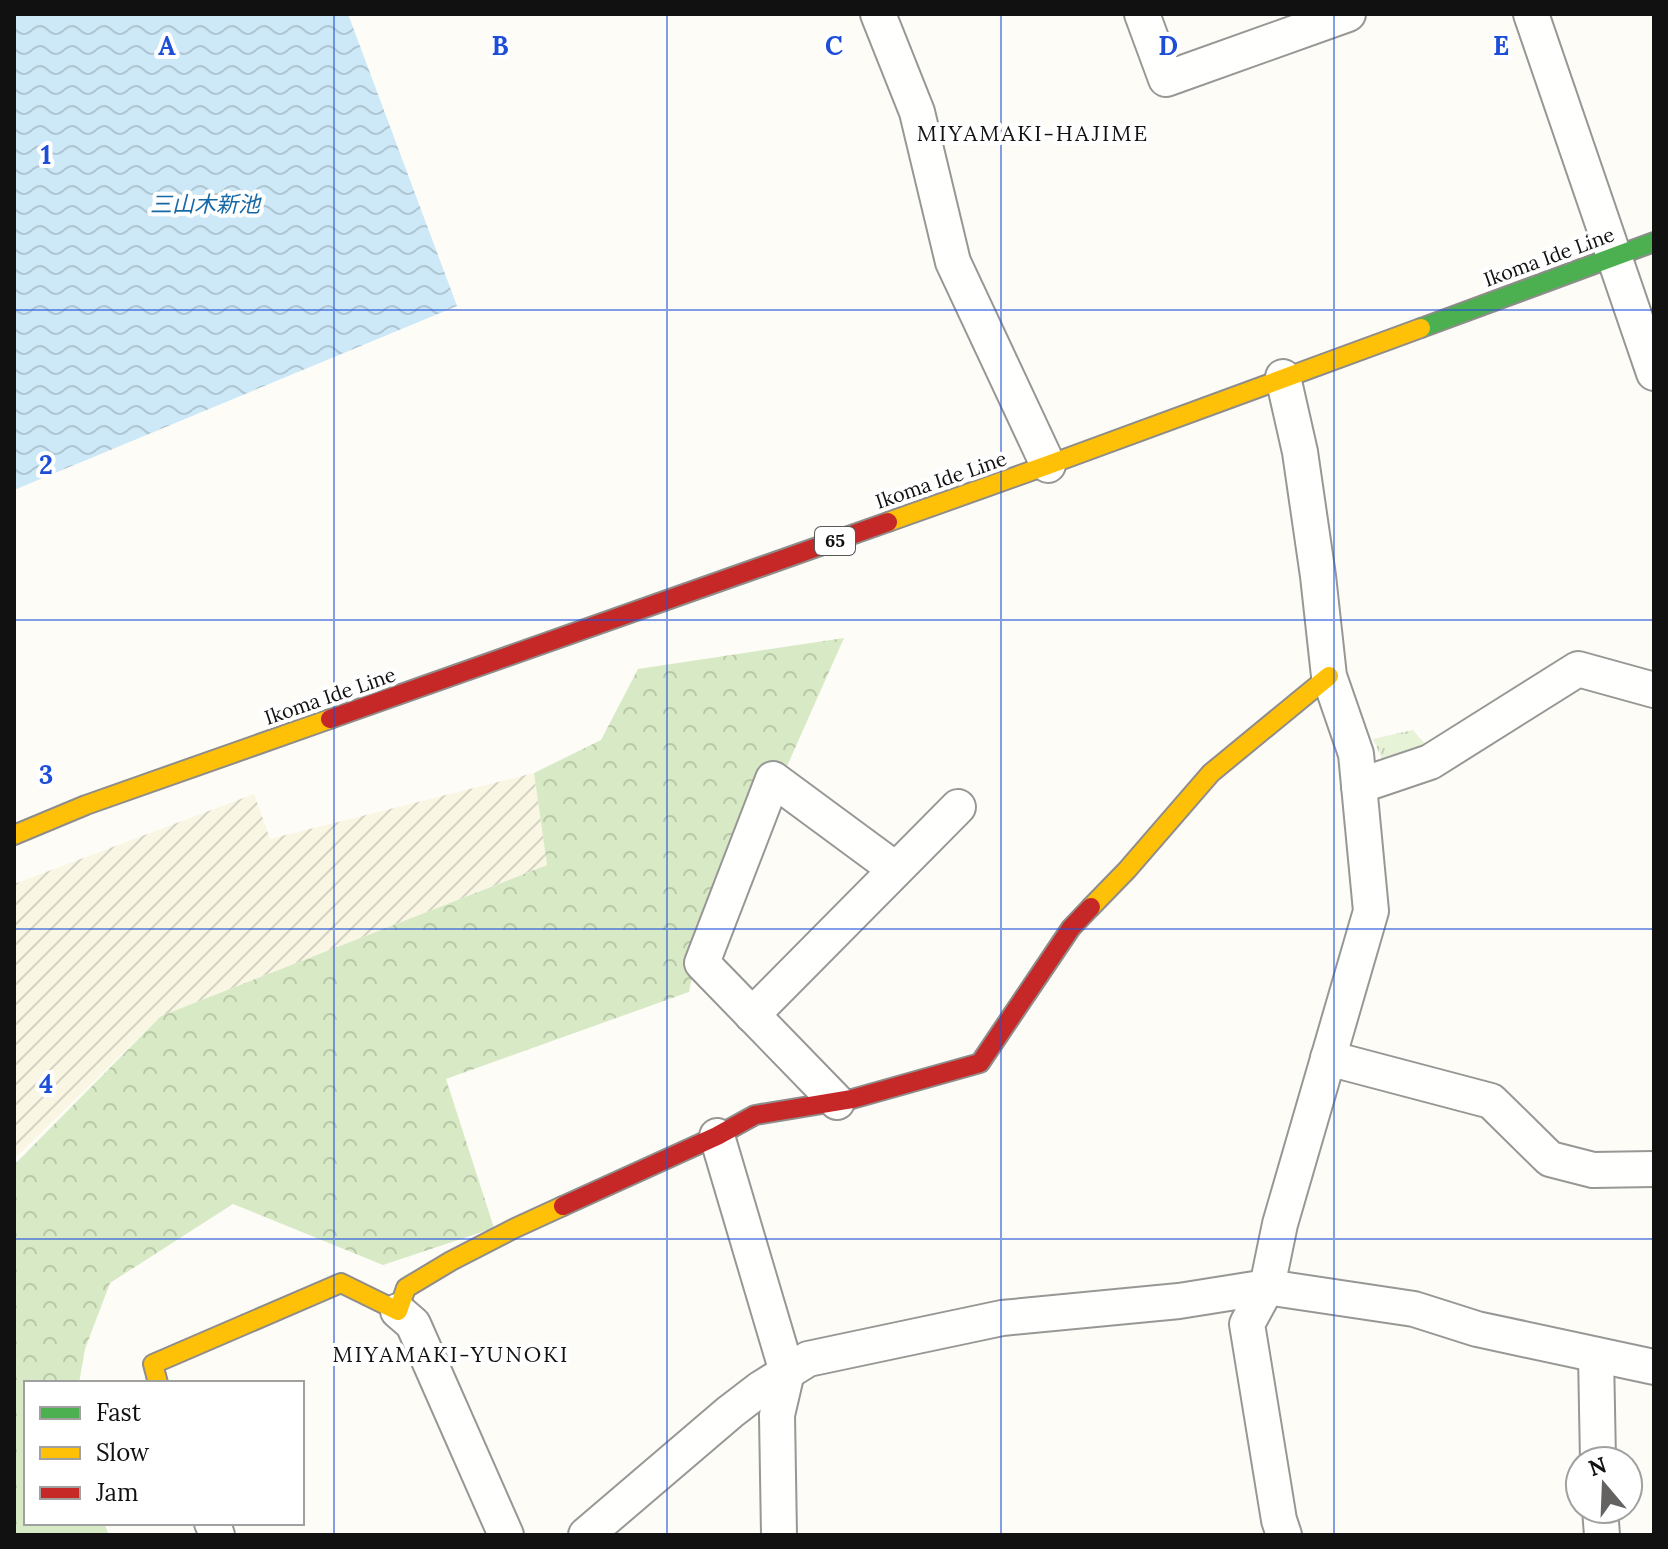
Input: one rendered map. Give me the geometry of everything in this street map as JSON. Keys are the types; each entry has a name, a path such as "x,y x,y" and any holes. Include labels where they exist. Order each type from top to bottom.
{"main road":[{"name":"Ikoma Ide Line","path":"14,835 86,805 1048,465 1654,242"},
{"path":"157,1381 153,1364 341,1283 398,1311 406,1288 451,1261 515,1228 717,1136 755,1115 852,1099 980,1063 1071,928 1127,870 1211,773 1329,676"}],"street":[{"path":"878,14 917,112 953,262 1048,465"},
{"path":"1142,14 1166,79 1348,14"},
{"path":"1531,14 1654,373"},
{"path":"1283,377 1300,452 1329,676 1356,754 1371,911 1280,1224 1267,1287 1247,1324 1284,1535"},
{"path":"1359,786 1430,762 1578,669 1654,690"},
{"path":"837,1102 702,963 773,779 895,869"},
{"path":"752,1015 958,807"},
{"path":"1328,1058 1491,1101 1550,1159 1593,1170 1654,1169"},
{"path":"717,1136 787,1372 777,1415 779,1535"},
{"path":"586,1535 730,1412 808,1359 1002,1318 1179,1301 1267,1287 1414,1309 1477,1329 1654,1367"},
{"path":"398,1311 413,1324 506,1535"},
{"path":"1596,1355 1598,1445"}],"shaded area":[{"path":"534,773 547,865 161,1016 14,1159 14,884 254,794 270,839"}],"green space":[{"path":"844,638 689,992 446,1079 494,1228 383,1265 233,1204 110,1283 85,1349 79,1381 24,1381 24,1525 105,1525 109,1535 14,1535 14,1165 161,1016 547,865 534,773 601,740 638,669"},
{"path":"1413,730 1431,751 1390,776 1373,739"}],"water":[{"name":"三山木新池","path":"14,14 348,14 457,306 14,490"}],"traffic: fast":[{"path":"1421,328 1654,242"}],"traffic: slow":[{"path":"888,522 1421,328"},
{"path":"1091,907 1211,773 1329,676"},
{"path":"14,835 86,805 330,719"},
{"path":"157,1381 153,1364 341,1283 398,1311 406,1288 451,1261 563,1206"}],"traffic: jam":[{"path":"330,719 888,522"},
{"path":"563,1206 717,1136 755,1115 852,1099 980,1063 1071,928 1091,907"}],"district":[{"name":"MIYAMAKI-HAJIME","path":"1033,133"},
{"name":"MIYAMAKI-YUNOKI","path":"451,1354"}]}
